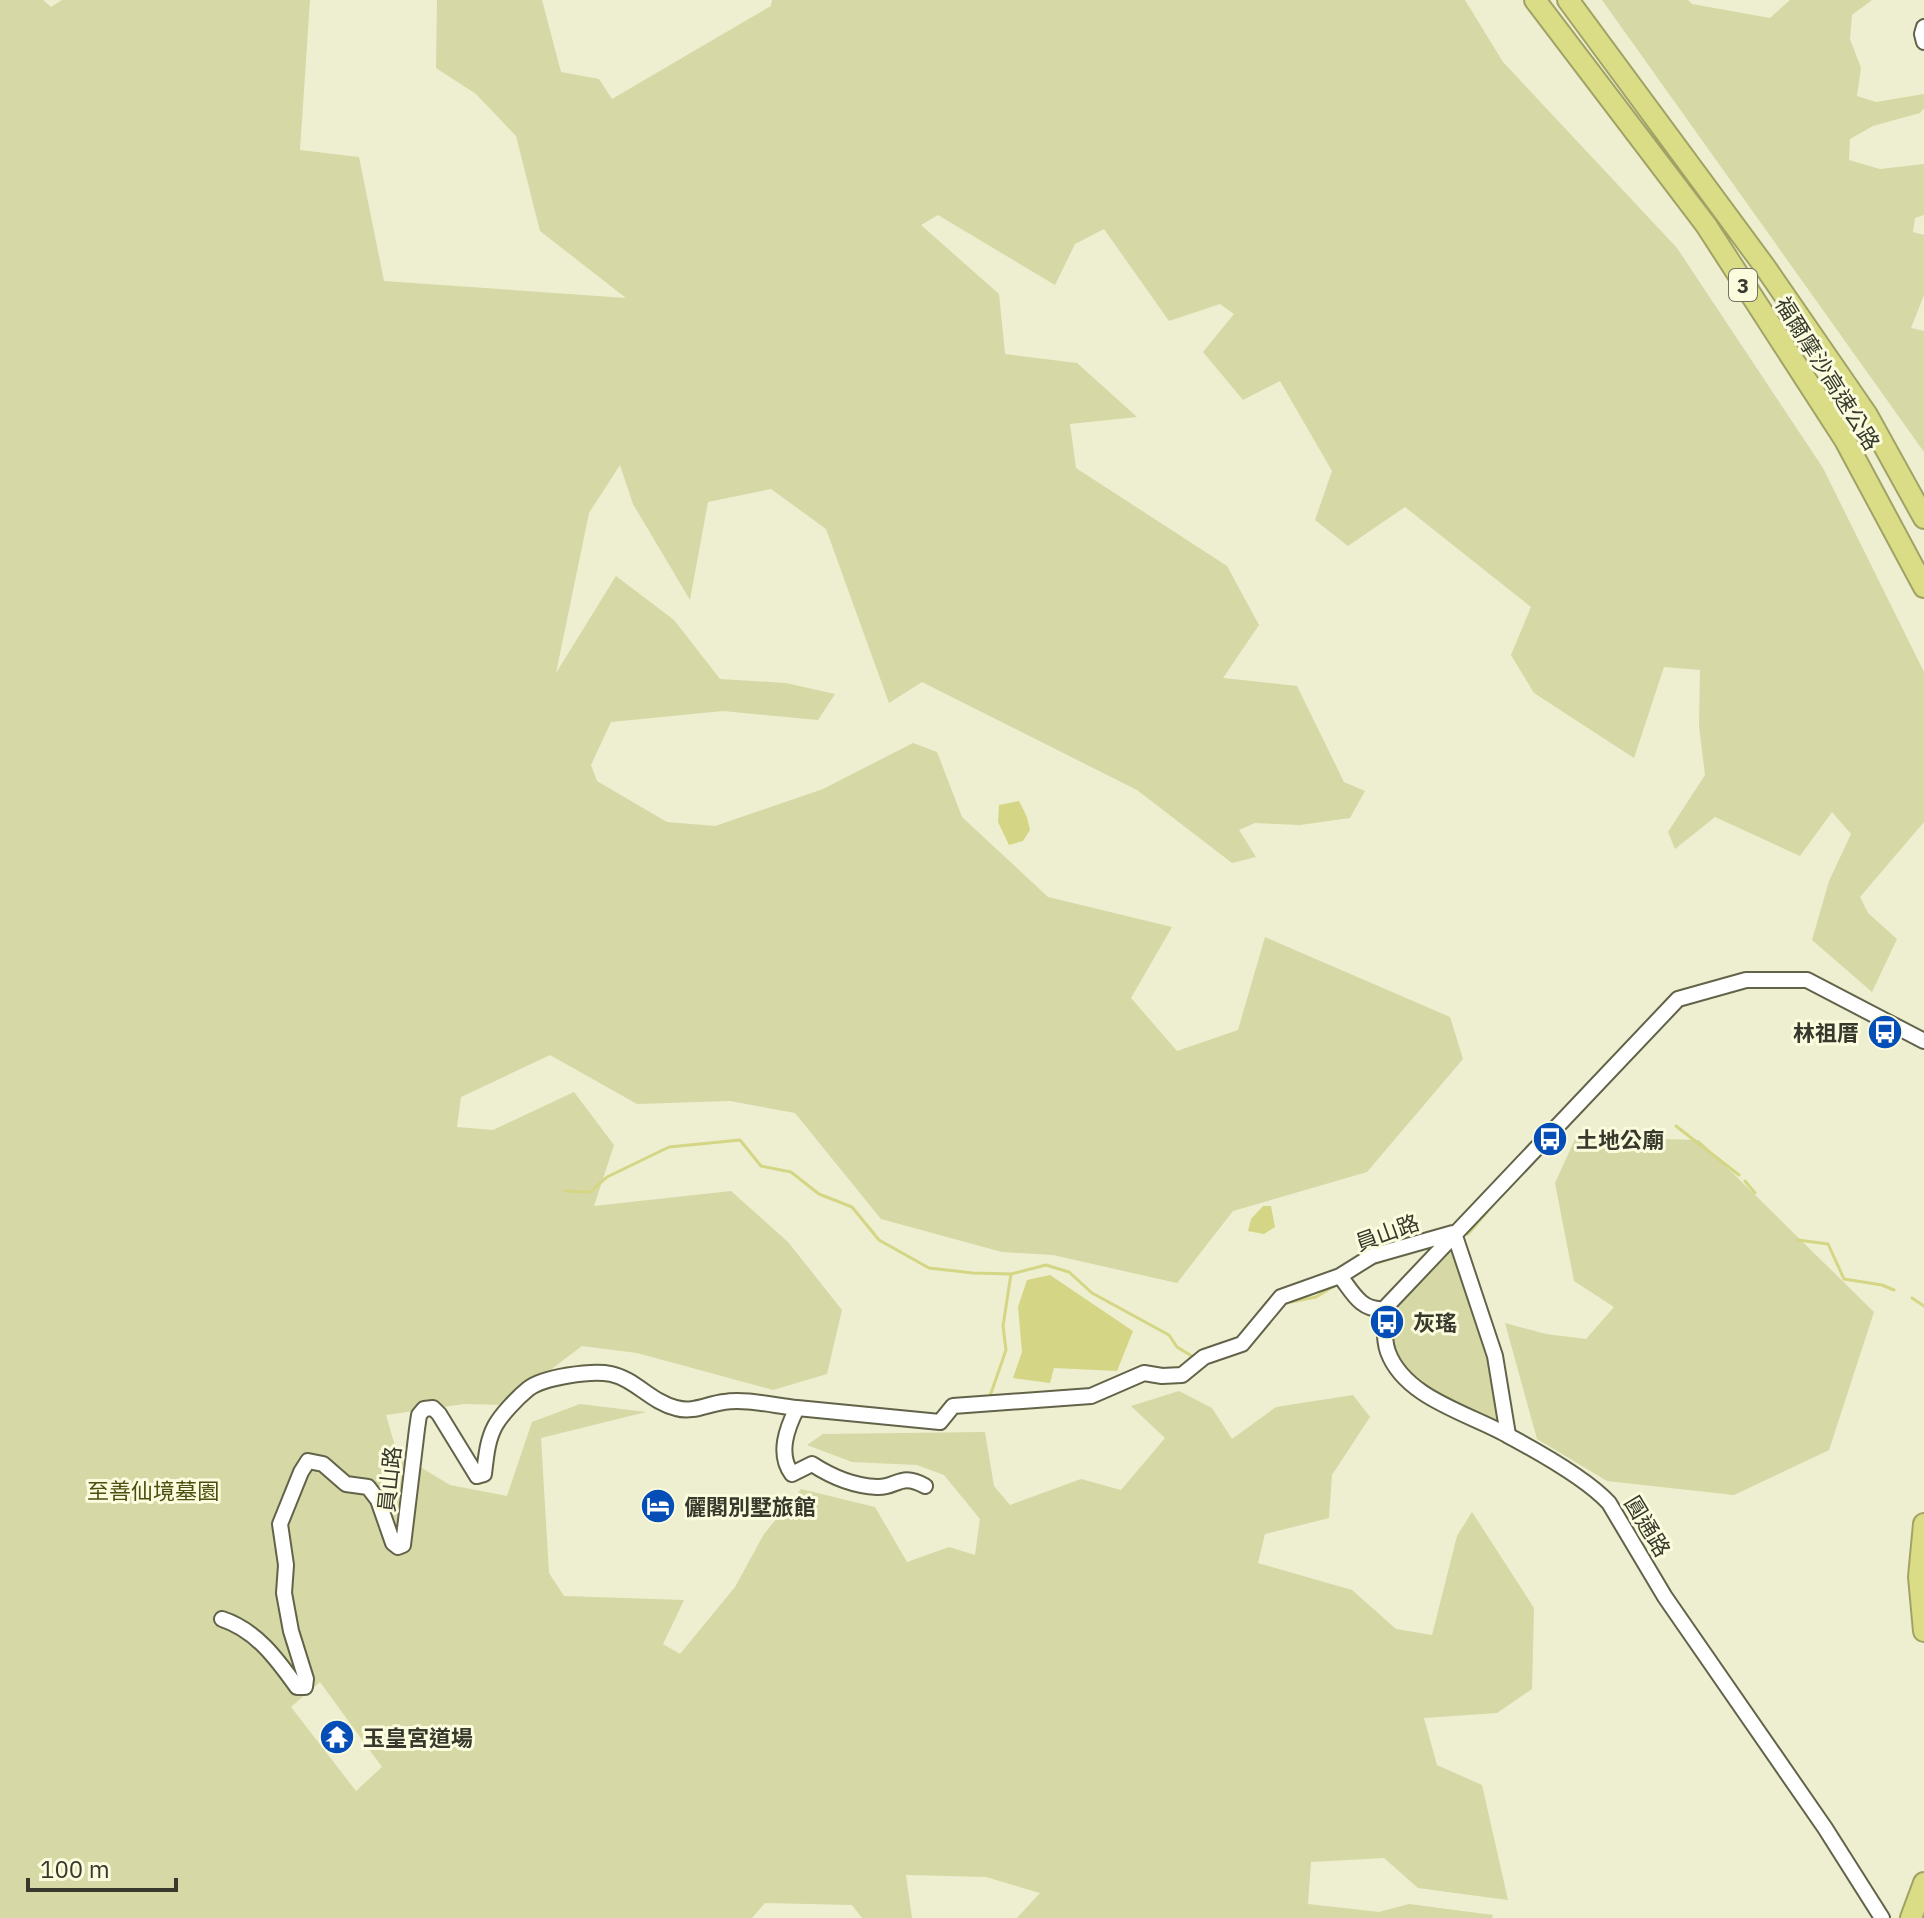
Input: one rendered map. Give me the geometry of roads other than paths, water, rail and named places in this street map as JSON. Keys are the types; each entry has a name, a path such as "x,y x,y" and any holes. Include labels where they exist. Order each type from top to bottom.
{"highway":[{"name":"福爾摩沙高速公路","path":"1535,0 1706,225 1845,440 1924,587"},
{"name":"福爾摩沙高速公路","path":"1568,0 1765,267 1867,415 1924,518"},
{"path":"1924,1524 1919,1577 1924,1631"},
{"path":"1911,1918 1924,1883"}],"street":[{"path":"1924,27 1924,42"},
{"name":"員山路","path":"222,1619 233,1623 271,1651 297,1687 305,1687 306,1679 291,1631 284,1593 286,1565 280,1524 301,1472 308,1461 323,1464 346,1484 368,1487 378,1500 393,1543 398,1547 403,1545 419,1415 424,1409 433,1408 439,1414 477,1476 484,1474 488,1445 496,1424 528,1389 547,1380 594,1372 613,1374 630,1382 651,1399 678,1409 698,1409 726,1401 940,1422 953,1406 1091,1396 1144,1373 1182,1375 1204,1357 1242,1344 1281,1297 1342,1280 1372,1256 1454,1233 1678,999 1746,980 1807,980 1924,1041"},
{"path":"1342,1280 1362,1306 1384,1315 1454,1233"},
{"path":"1454,1233 1495,1356 1508,1435"},
{"name":"圓通路","path":"1384,1315 1388,1353 1406,1379 1420,1391 1508,1435 1597,1490 1609,1503 1665,1597 1825,1828 1882,1918"},
{"path":"797,1408 789,1423 784,1454 792,1474 812,1464 834,1478 850,1483 880,1488 902,1479 917,1481 925,1486"}],"waterway":[{"path":"1676,1126 1739,1175"},
{"path":"565,1191 590,1192 607,1177 669,1147 740,1140 761,1166 791,1172 819,1194 852,1207 879,1240 929,1268 1011,1274 1046,1265 1069,1272 1092,1293 1169,1335 1177,1347 1195,1358"},
{"path":"1508,1189 1549,1145"},
{"path":"1745,1181 1755,1193"},
{"path":"1468,1234 1487,1212"},
{"path":"1798,1240 1828,1244 1844,1279 1894,1290"},
{"path":"1370,1265 1404,1254"},
{"path":"989,1399 1006,1350 1003,1326 1011,1274"},
{"path":"1291,1302 1316,1297 1339,1283"},
{"path":"1912,1298 1924,1306"},
{"path":"736,1408 760,1410"}],"place":[{"name":"林祖厝","path":"1885,1032"},
{"name":"土地公廟","path":"1550,1139"},
{"name":"灰瑤","path":"1387,1322"},
{"name":"儷閣別墅旅館","path":"658,1506"},
{"name":"玉皇宮道場","path":"337,1737"}],"park label":[{"name":"至善仙境墓園","path":"153,1490"}]}
